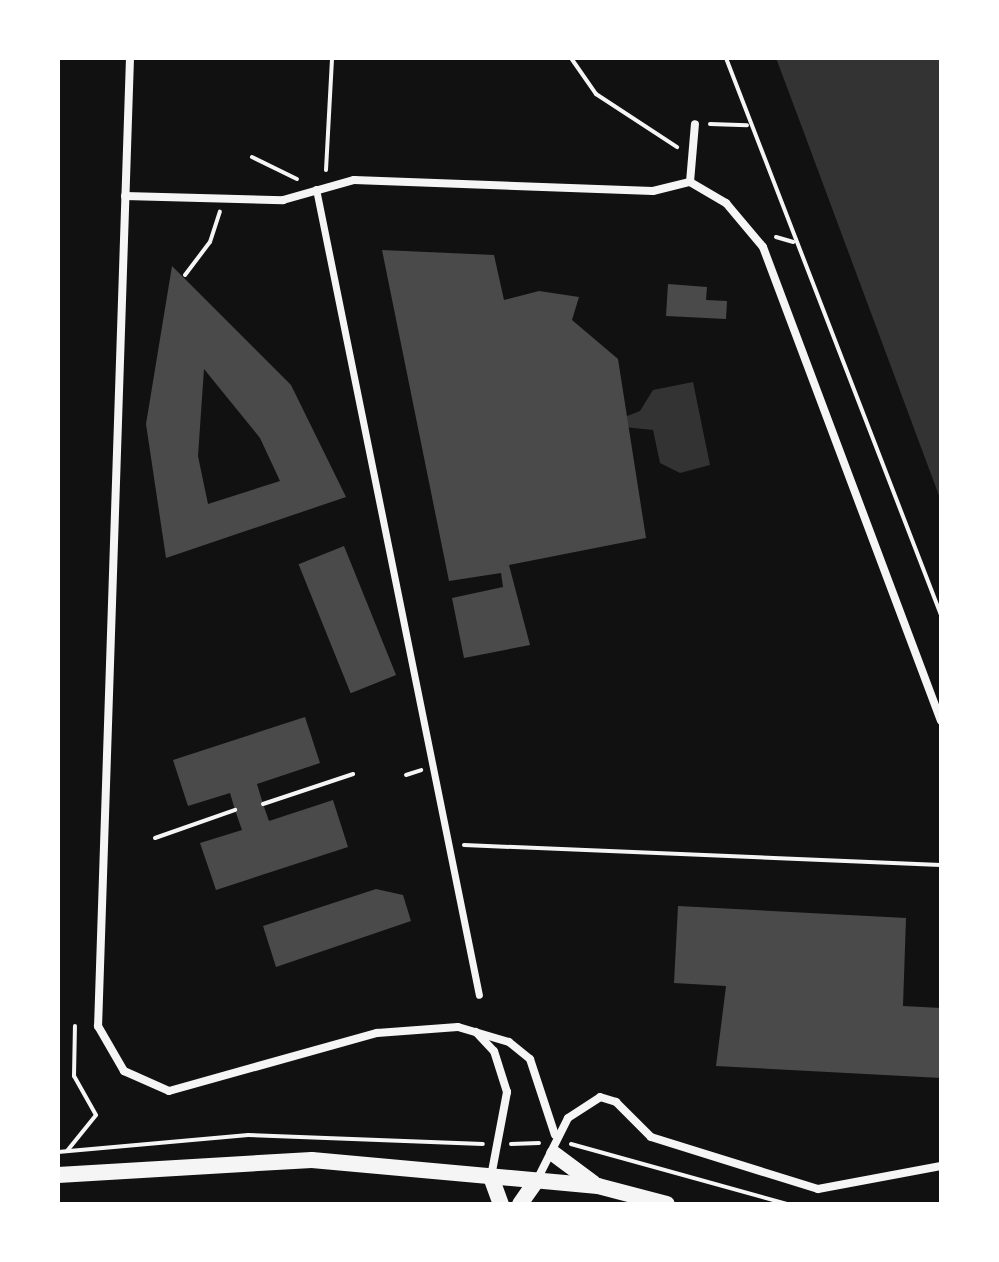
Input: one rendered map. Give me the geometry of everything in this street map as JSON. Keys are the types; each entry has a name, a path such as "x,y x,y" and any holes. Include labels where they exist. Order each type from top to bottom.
{"main road":[{"path":"554,1144 598,1186"},
{"path":"58,1175 312,1160 534,1184 598,1186 667,1204"},
{"path":"491,1177 501,1204"},
{"path":"520,1204 534,1184"}],"street":[{"path":"130,58 96,963 104,1041 124,1071 169,1091 415,1025 476,1031 530,1059 554,1144"},
{"path":"690,182 695,124"},
{"path":"125,196 283,200 354,180 653,191 690,182 726,203 753,231 941,721"},
{"path":"316,189 452,845 479,995"},
{"path":"476,1031 494,1051 506,1082 499,1144 491,1177"},
{"path":"534,1184 554,1144 581,1104 606,1097 651,1137 818,1189 941,1166"}],"path":[{"path":"326,170 332,58"},
{"path":"571,58 596,94 692,156"},
{"path":"726,58 747,125 941,615"},
{"path":"695,124 747,125"},
{"path":"252,157 297,179"},
{"path":"185,275 219,224 221,198"},
{"path":"263,804 353,774"},
{"path":"155,838 235,810"},
{"path":"452,845 941,865"},
{"path":"67,1151 96,1115 74,1076 75,1026"},
{"path":"58,1152 248,1135 554,1144 787,1204"}],"shaded area":[{"path":"776,58 941,58 941,501 797,114"},
{"path":"693,382 710,465 680,473 660,463 653,430 624,427 622,418 640,411 653,390"}],"building":[{"path":"382,250 494,255 504,300 539,291 579,297 572,320 618,359 646,538 509,565 530,645 464,658 452,598 503,587 501,573 449,581"},
{"path":"172,266 291,385 346,497 166,558 146,424","holes":["204,369 260,438 280,481 208,504 198,456"]},
{"path":"668,284 707,287 706,300 727,301 726,319 666,316"},
{"path":"344,546 396,675 351,693 299,564"},
{"path":"305,717 320,763 257,784 263,804 269,821 333,800 348,847 216,890 200,843 242,830 230,793 188,806 173,760"},
{"path":"376,889 403,895 411,921 276,967 263,926"},
{"path":"678,906 906,918 903,1006 941,1008 941,1078 716,1066 726,986 674,983"}]}
